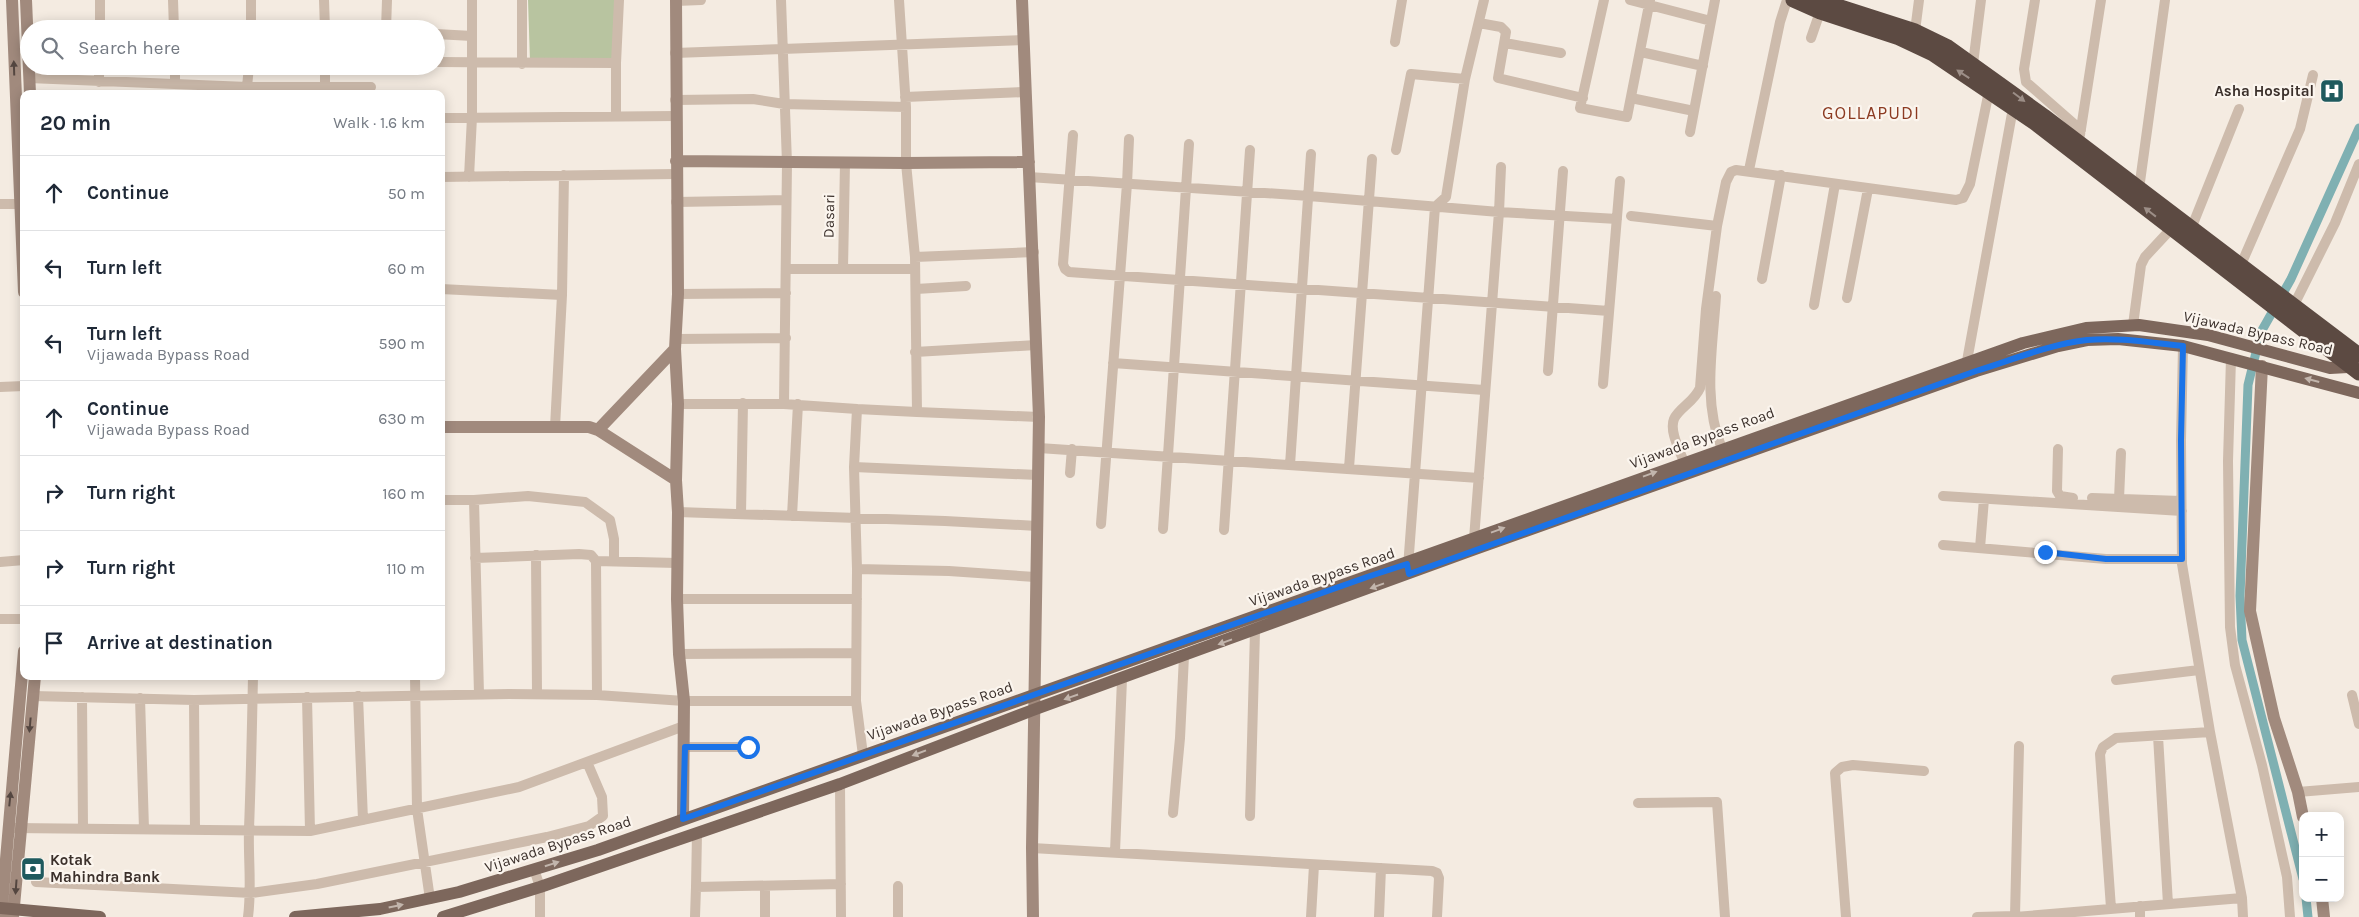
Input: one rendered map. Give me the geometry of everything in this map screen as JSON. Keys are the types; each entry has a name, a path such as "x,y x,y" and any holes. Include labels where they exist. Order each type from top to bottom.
{"highway":[{"path":"1793,0 1914,31 1948,47 2080,136 2139,189 2240,267 2261,290"},
{"path":"1820,6 1933,54 1989,91 2171,228 2261,290 2355,367"},
{"path":"2288,312 2359,355"}],"main road":[{"name":"Vijawada Bypass Road","path":"443,917 540,888 840,784 1034,710 1255,631 1408,569 1474,539 1967,361 2058,333 2086,328 2133,325 2174,330 2238,343 2322,367 2355,367"},
{"name":"Vijawada Bypass Road","path":"295,917 380,910 430,899 598,850 863,755 1408,569 1976,371 2058,346 2087,340 2118,339 2183,346 2359,393"},
{"path":"6,912 100,917"}],"street":[{"path":"12,0 10,204 20,267"},
{"path":"26,0 27,20"},
{"path":"100,0 100,20"},
{"path":"174,0 174,20"},
{"path":"251,0 251,20"},
{"path":"324,0 325,20"},
{"path":"386,20 387,0"},
{"path":"469,177 472,117 472,0"},
{"path":"522,0 522,64"},
{"path":"616,115 619,0"},
{"path":"683,819 684,701 679,654 677,599 678,512 676,480 678,404 676,344 678,294 675,116 676,1 701,0"},
{"path":"781,0 787,163 784,404"},
{"path":"899,0 906,102 906,164 915,257 914,352 916,412"},
{"path":"1022,0 1034,252 1039,417 1035,577 1032,917"},
{"path":"1395,42 1402,0"},
{"path":"1408,569 1420,385 1435,207 1446,197 1465,79 1484,0"},
{"path":"1604,0 1580,108 1627,117 1650,3"},
{"path":"1630,0 1650,3 1710,20"},
{"path":"1690,132 1715,0"},
{"path":"1748,170 1780,22 1787,0"},
{"path":"1914,31 1919,0"},
{"path":"1973,64 1981,0"},
{"path":"2035,0 2024,69 2026,82 2080,136"},
{"path":"2080,136 2101,0"},
{"path":"2139,189 2164,0"},
{"path":"1812,38 1820,6"},
{"path":"1479,23 1505,29 1507,35 1498,78 1583,98"},
{"path":"445,34 472,36"},
{"path":"675,53 1024,40"},
{"path":"1505,43 1560,54"},
{"path":"1641,52 1703,66"},
{"path":"445,62 616,63"},
{"path":"1396,150 1411,74 1465,79"},
{"path":"29,75 30,90"},
{"path":"99,75 99,82"},
{"path":"175,75 175,83"},
{"path":"247,90 248,75"},
{"path":"325,75 325,90"},
{"path":"2240,267 2300,129 2313,75"},
{"path":"29,78 99,82 175,83 247,90 325,90 371,87"},
{"path":"1684,462 1673,426 1674,418 1696,398 1700,388 1706,309 1717,226 1728,177 1736,170 1748,170 1868,189 1956,200 1963,198 1968,192 1970,184 1989,91"},
{"path":"675,100 753,99 784,104 906,102 1025,92"},
{"path":"1631,98 1694,111"},
{"path":"1967,361 2013,108"},
{"path":"2191,230 2239,109"},
{"path":"445,118 675,116"},
{"path":"1074,135 1063,264 1064,269 1069,272 1609,311"},
{"path":"1101,524 1129,139"},
{"path":"1163,529 1176,367 1190,144"},
{"path":"1224,530 1250,150"},
{"path":"1290,464 1311,154"},
{"path":"1349,468 1372,159"},
{"path":"676,160 906,164 1029,162"},
{"name":"Dasari","path":"842,269 844,163"},
{"path":"2288,312 2335,223 2356,177 2359,164"},
{"path":"1474,539 1501,167"},
{"path":"1548,371 1558,216 1563,171"},
{"path":"445,177 676,174"},
{"path":"555,427 562,295 564,175"},
{"path":"1762,280 1781,175"},
{"path":"1030,177 1617,219"},
{"path":"1603,384 1620,181"},
{"path":"1814,305 1836,184"},
{"path":"1847,298 1868,189"},
{"path":"676,202 786,200"},
{"path":"1631,216 1717,226"},
{"path":"2133,325 2141,265 2145,257 2171,228"},
{"path":"915,257 1034,252"},
{"path":"786,269 915,269"},
{"path":"916,289 966,286"},
{"path":"445,289 562,295"},
{"path":"678,294 786,293"},
{"path":"1716,296 1710,399 1715,433 1722,449"},
{"path":"598,430 676,344 786,338"},
{"path":"914,352 1036,344"},
{"path":"2183,346 2182,559 2199,670 2242,898 2243,917"},
{"path":"2232,358 2228,460 2230,627 2235,665 2262,765 2287,877 2290,917"},
{"path":"1113,363 1296,378 1484,390"},
{"path":"2262,366 2250,612 2274,718 2298,792 2302,812"},
{"path":"0,387 20,386"},
{"path":"741,514 743,403"},
{"path":"678,404 798,404 857,409 1039,417"},
{"path":"792,516 798,404"},
{"path":"857,409 854,467 857,570 855,653 856,701 863,755"},
{"path":"445,427 589,427 598,430 676,480"},
{"path":"1039,448 1479,478"},
{"path":"1070,473 1072,449"},
{"path":"2058,449 2056,487 2060,496 2119,499 2182,506"},
{"path":"2119,499 2121,453"},
{"path":"854,467 1038,475"},
{"path":"445,500 528,496 585,502 610,520 614,539 614,561"},
{"path":"1943,496 2182,506"},
{"path":"1980,548 1984,499"},
{"path":"474,500 479,694"},
{"path":"678,512 1037,526"},
{"path":"1943,545 2106,559 2182,559"},
{"path":"475,558 591,555 596,561 597,695"},
{"path":"536,556 537,694"},
{"path":"0,562 20,560"},
{"path":"596,561 677,563"},
{"path":"857,570 949,571 1035,577"},
{"path":"677,599 857,600"},
{"path":"0,619 20,619"},
{"path":"1250,816 1255,631"},
{"path":"679,654 855,653"},
{"path":"1173,813 1180,738 1184,656"},
{"path":"2116,680 2199,670"},
{"path":"1115,852 1122,679"},
{"path":"15,828 23,680"},
{"path":"6,912 35,680"},
{"path":"248,917 251,893 249,831 252,786 253,680"},
{"path":"416,680 417,809 430,899"},
{"path":"33,696 194,700 415,694 537,694 597,695 684,701 856,701"},
{"path":"2352,695 2359,724"},
{"path":"358,696 363,820"},
{"path":"82,697 84,828"},
{"path":"307,697 310,831"},
{"path":"140,698 144,829"},
{"path":"194,700 195,830"},
{"path":"15,828 310,831 519,787 684,726"},
{"path":"2111,908 2100,754 2103,746 2116,738 2210,732"},
{"path":"2158,736 2168,904"},
{"path":"2015,916 2019,746"},
{"path":"685,747 748,747"},
{"path":"36,882 251,893 317,884 425,864 546,837 589,826 598,821 603,816 602,797 587,762"},
{"path":"1846,917 1836,773 1842,767 1853,764 1924,771"},
{"path":"840,784 841,917"},
{"path":"2298,792 2359,787"},
{"path":"1638,803 1717,802 1725,917"},
{"path":"695,917 696,833"},
{"path":"1032,848 1432,871 1437,873 1439,886 1436,917"},
{"path":"1311,917 1314,865"},
{"path":"1379,917 1381,868"},
{"path":"534,870 540,888 540,917"},
{"path":"696,887 841,884"},
{"path":"765,886 765,917"},
{"path":"898,886 898,917"},
{"path":"1976,917 2015,916 2242,898"},
{"path":"2322,902 2324,917"},
{"path":"2140,906 2140,917"}],"green space":[{"path":"528,0 615,0 612,61 530,61"}],"waterway":[{"path":"2299,863 2242,640 2240,596 2248,385 2261,332 2291,279 2359,128"},
{"path":"2306,902 2308,917"}],"place":[{"name":"Asha Hospital","path":"2332,91"},
{"name":"Kotak Mahindra Bank","path":"33,869"}],"district":[{"name":"GOLLAPUDI","path":"1871,113"}],"route":[{"path":"748,747 685,747 683,819 1067,685 1367,577 1407,564 1409,574 1976,371 2058,346 2087,340 2118,339 2183,346 2181,440 2182,559 2106,559 2045,552"}]}
